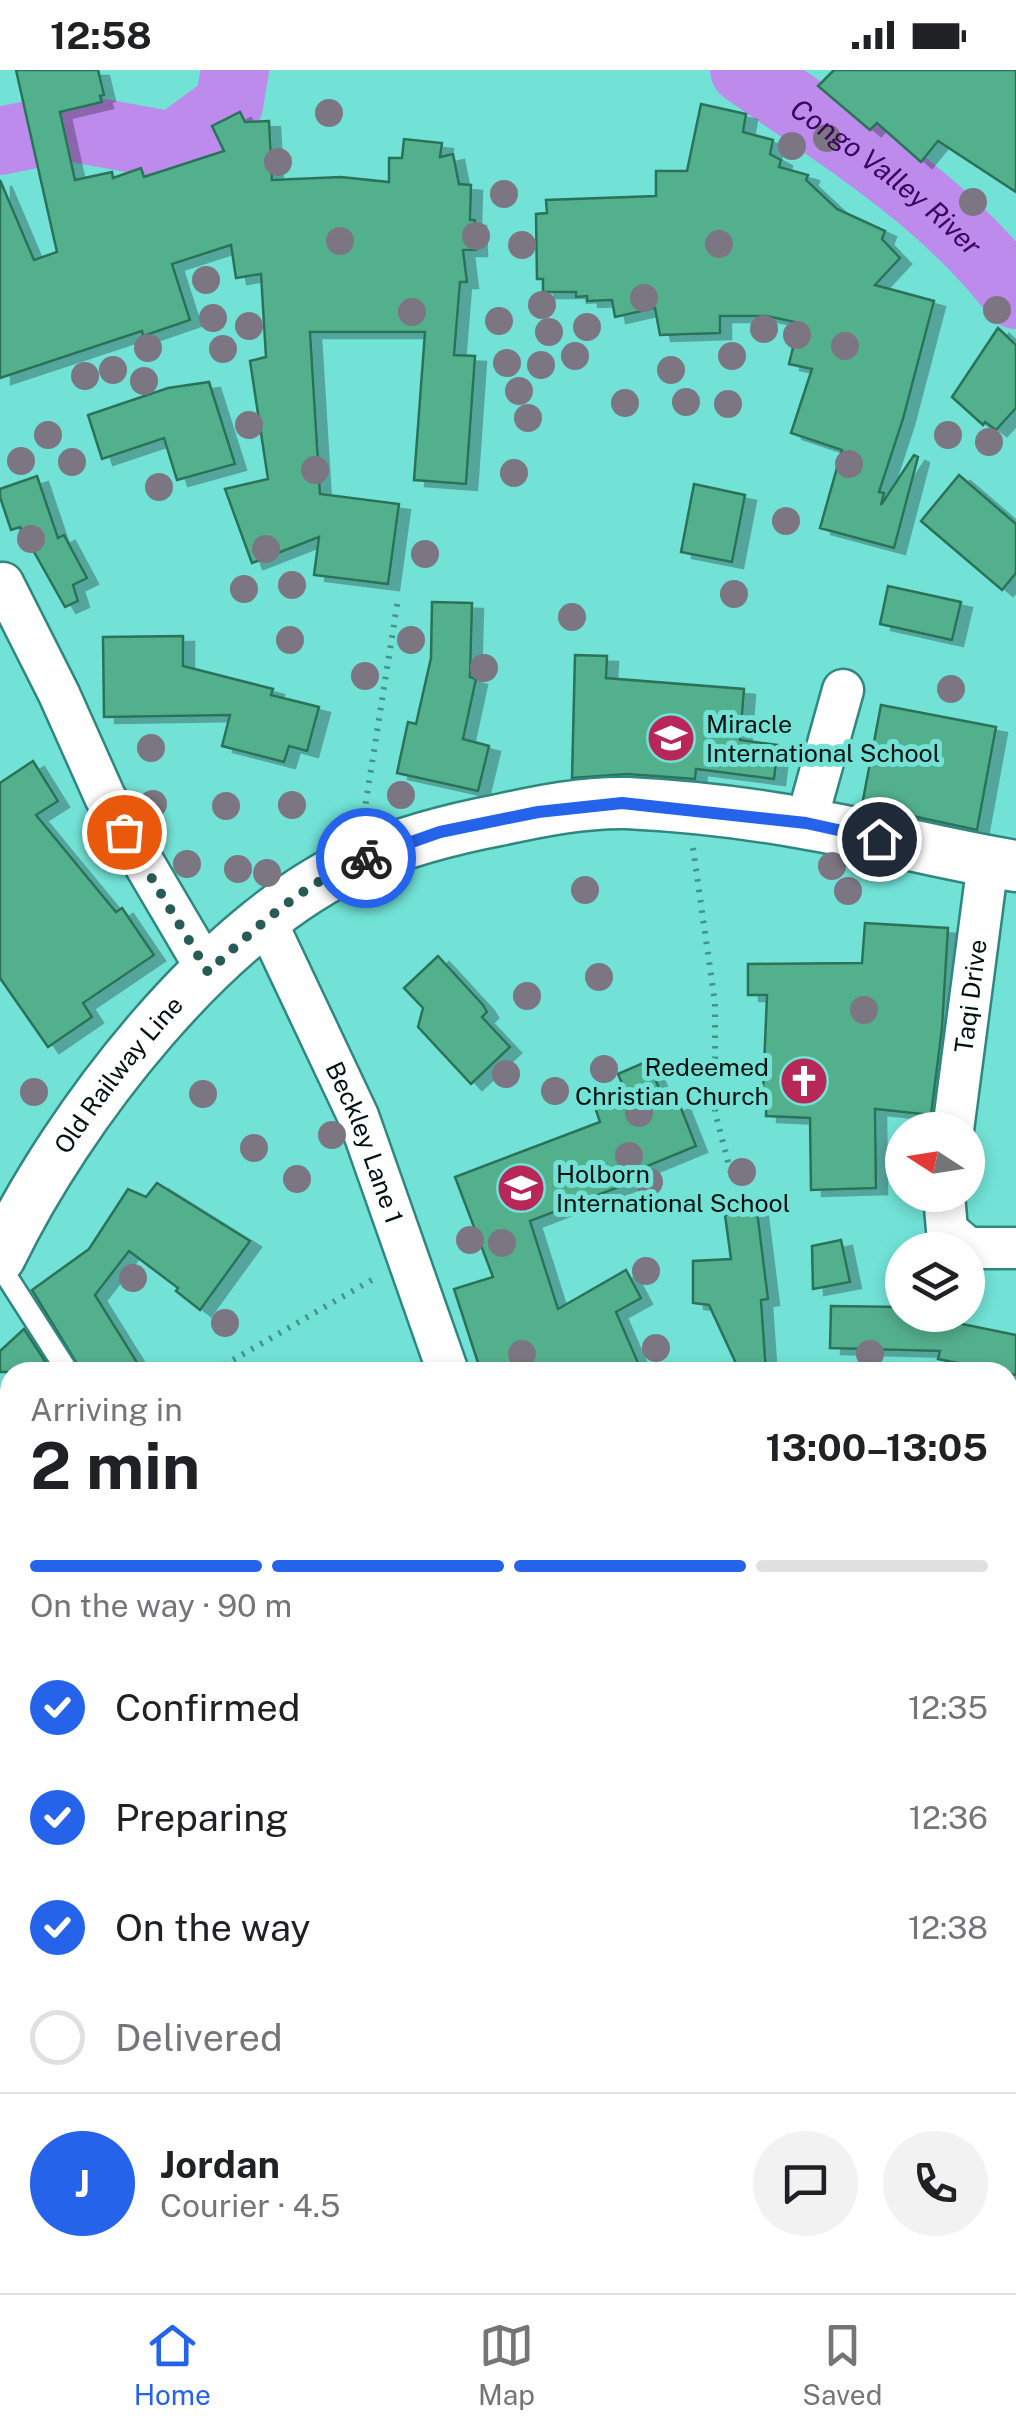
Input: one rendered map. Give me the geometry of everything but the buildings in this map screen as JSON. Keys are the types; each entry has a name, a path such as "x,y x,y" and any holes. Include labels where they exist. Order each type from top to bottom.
{"street":[{"path":"2,583 60,694 105,796 208,972"},
{"path":"806,823 843,690"},
{"name":"Old Railway Line","path":"1,1252 79,1122 146,1034 265,919 360,860 440,832 538,812 622,803 806,823 1002,864"},
{"name":"Taqi Drive","path":"956,1112 1002,864"},
{"name":"Beckley Lane 1","path":"265,919 358,1116 444,1362"},
{"path":"946,1212 968,1248 1016,1248"}],"lane":[{"path":"1,1252 62,1362"}],"path":[{"path":"360,860 371,754 398,599"},
{"path":"686,808 715,1003 715,1112 731,1173"},
{"path":"229,1362 408,1259"}],"waterway":[{"name":"Congo Valley River","path":"0,141 69,127 173,146 229,105 235,70"},
{"name":"Congo Valley River","path":"744,70 853,145 924,200 988,261 1016,295"}],"way so far":[{"path":"124,832 208,972 265,919 366,858"}],"place":[{"name":"Miracle International School","path":"671,738"},
{"name":"Redeemed Christian Church","path":"804,1081"},
{"name":"Holborn International School","path":"521,1188"}],"route":[{"path":"366,858 440,832 538,812 622,803 806,823 879,839"}]}
